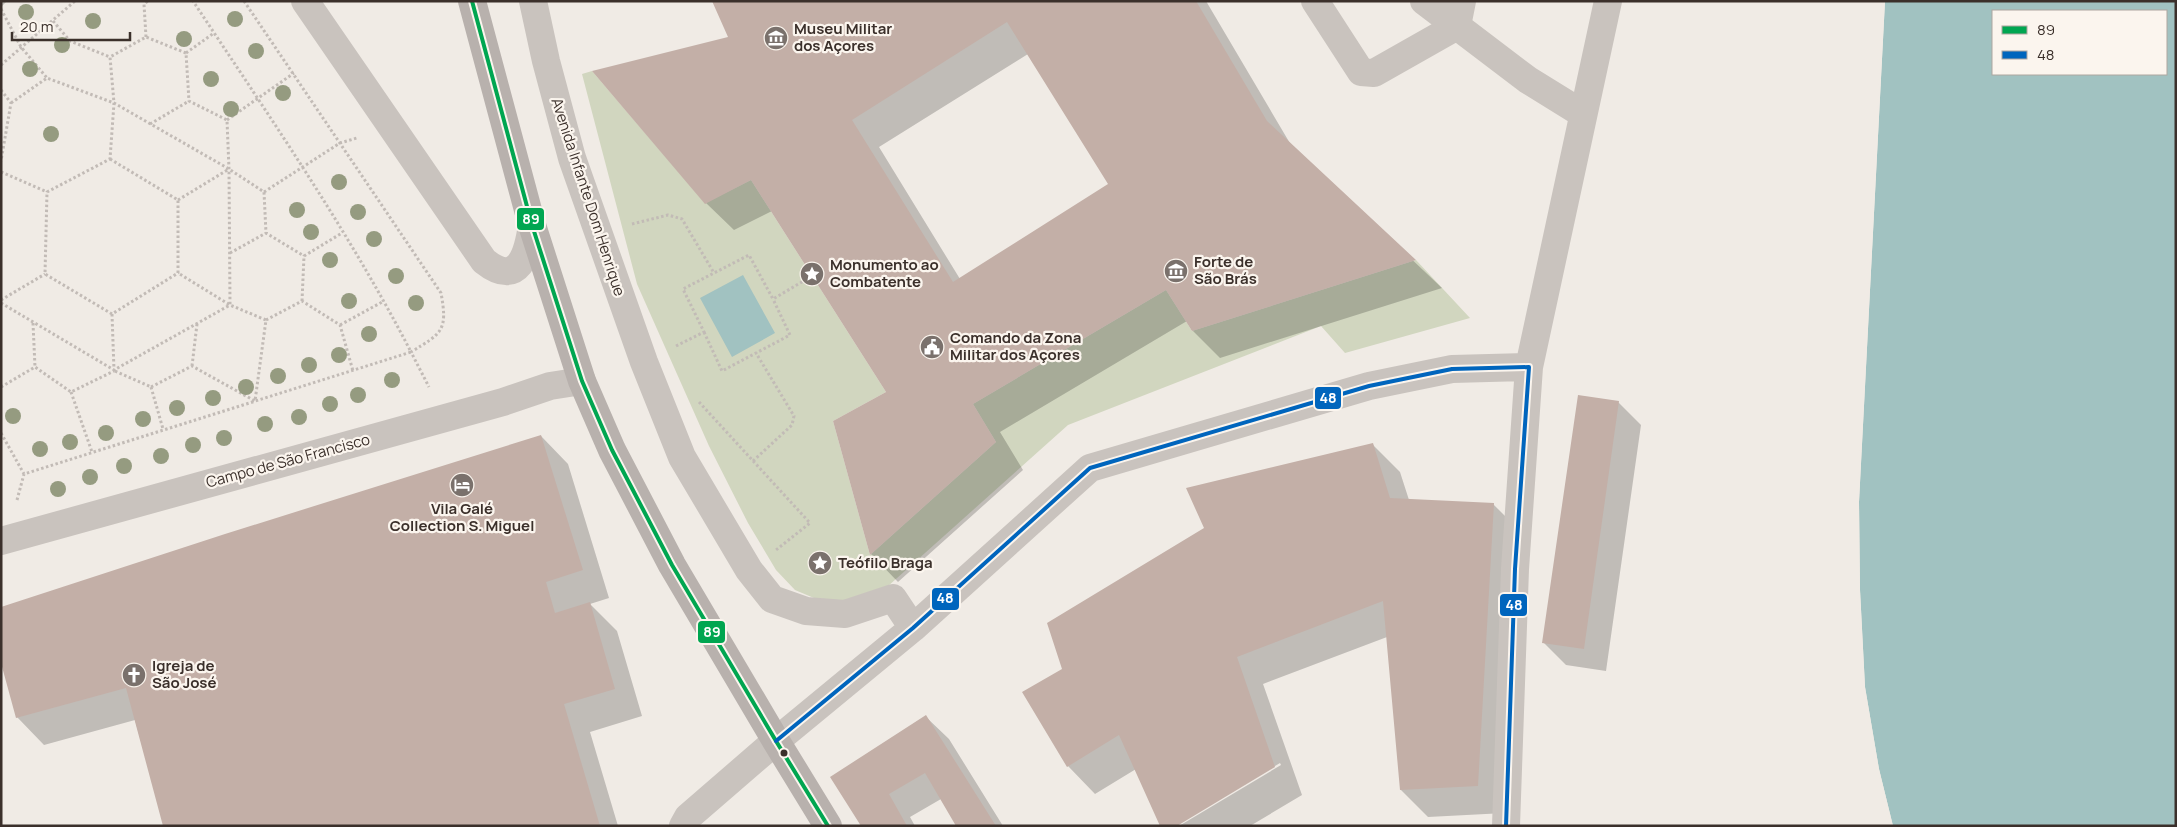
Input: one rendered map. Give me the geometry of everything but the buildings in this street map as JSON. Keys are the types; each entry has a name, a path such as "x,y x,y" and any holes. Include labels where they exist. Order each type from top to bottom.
{"main road":[{"path":"472,1 532,225 582,381 612,450 672,565 828,826"}],"street":[{"path":"305,1 393,126 484,261 503,272 514,268 524,261 529,247 532,225"},
{"name":"Avenida Infante Dom Henrique","path":"533,1 546,61 570,150 659,402 682,457 749,570 772,599 806,611 845,614 893,598 913,628"},
{"path":"1315,1 1361,72 1374,73 1459,14"},
{"path":"1424,1 1459,14 1528,80 1583,114"},
{"path":"1506,826 1515,569 1529,367 1608,1"},
{"path":"684,826 688,817 776,741 913,628 1090,468 1369,386 1452,369 1529,367"},
{"name":"Campo de São Francisco","path":"4,535 503,402 550,386 582,381"}],"path":[{"path":"1,65 75,1"},
{"path":"146,37 143,3 148,1"},
{"path":"193,1 302,167 384,301 411,352"},
{"path":"1,433 24,474 411,352 437,336 445,316 441,293 244,1"},
{"path":"1,9 21,47 47,78 114,103 229,169 264,192"},
{"path":"53,21 70,41 110,57"},
{"path":"186,53 214,33"},
{"path":"110,57 146,37"},
{"path":"146,37 186,53"},
{"path":"186,53 189,101"},
{"path":"110,57 114,103 110,159"},
{"path":"227,120 294,73"},
{"path":"1,161 11,104 47,78"},
{"path":"1,90 11,104"},
{"path":"189,101 227,120"},
{"path":"150,124 189,101"},
{"path":"227,120 230,305"},
{"path":"264,192 340,143 393,126"},
{"path":"47,192 110,159"},
{"path":"110,159 178,200"},
{"path":"178,200 229,169"},
{"path":"1,172 47,192"},
{"path":"45,274 47,192"},
{"path":"264,192 266,233"},
{"path":"178,200 178,273"},
{"path":"598,232 668,215 676,216 682,219 714,273"},
{"path":"230,252 266,233"},
{"path":"266,233 304,256"},
{"path":"304,256 342,233"},
{"path":"749,255 790,335 722,371 683,289 714,273 749,255"},
{"path":"302,301 304,256"},
{"path":"178,273 230,305 266,320"},
{"path":"112,314 178,273"},
{"path":"45,274 1,302 114,370 151,387 163,430"},
{"path":"45,274 112,314"},
{"path":"772,299 812,276"},
{"path":"302,301 340,325 353,371"},
{"path":"266,320 302,301"},
{"path":"340,325 384,301"},
{"path":"71,392 230,305"},
{"path":"112,314 114,370"},
{"path":"255,401 266,320"},
{"path":"33,323 35,367"},
{"path":"192,366 197,324"},
{"path":"644,362 704,332"},
{"path":"753,461 792,425 794,416 756,354"},
{"path":"192,366 255,401"},
{"path":"151,387 192,366"},
{"path":"1,387 35,367"},
{"path":"35,367 71,392 92,452"},
{"path":"659,402 690,392 810,523 749,570"}],"green space":[{"path":"592,71 705,203 751,180 886,392 833,421 870,555 996,442 973,404 1166,290 1192,331 1416,260 1470,318 1345,353 1321,326 1068,425 887,587 864,599 839,601 814,598 795,590 776,570 748,523 709,446 637,284 582,74"}],"water":[{"path":"1885,1 2176,1 2176,826 1893,826 1879,769 1865,687 1860,590 1859,502"},
{"path":"743,275 775,333 732,357 700,298"}],"pier":[{"path":"1883,1 1885,1 1859,502 1860,590 1865,687 1879,769 1893,826 1891,826 1877,769 1863,687 1857,590 1857,502"}],"transit line":[{"name":"89","path":"472,1 532,225 582,381 612,450 672,565 828,826"},
{"name":"48","path":"776,741 913,628 1090,468 1369,386 1452,369 1529,367 1515,569 1506,826"}],"place":[{"name":"Museu Militar dos Açores","path":"776,38"},
{"name":"Forte de São Brás","path":"1176,271"},
{"name":"Monumento ao Combatente","path":"812,274"},
{"name":"Comando da Zona Militar dos Açores","path":"932,347"},
{"name":"Vila Galé Collection S. Miguel","path":"462,485"},
{"name":"Teófilo Braga","path":"820,563"},
{"name":"Igreja de São José","path":"134,675"}]}
